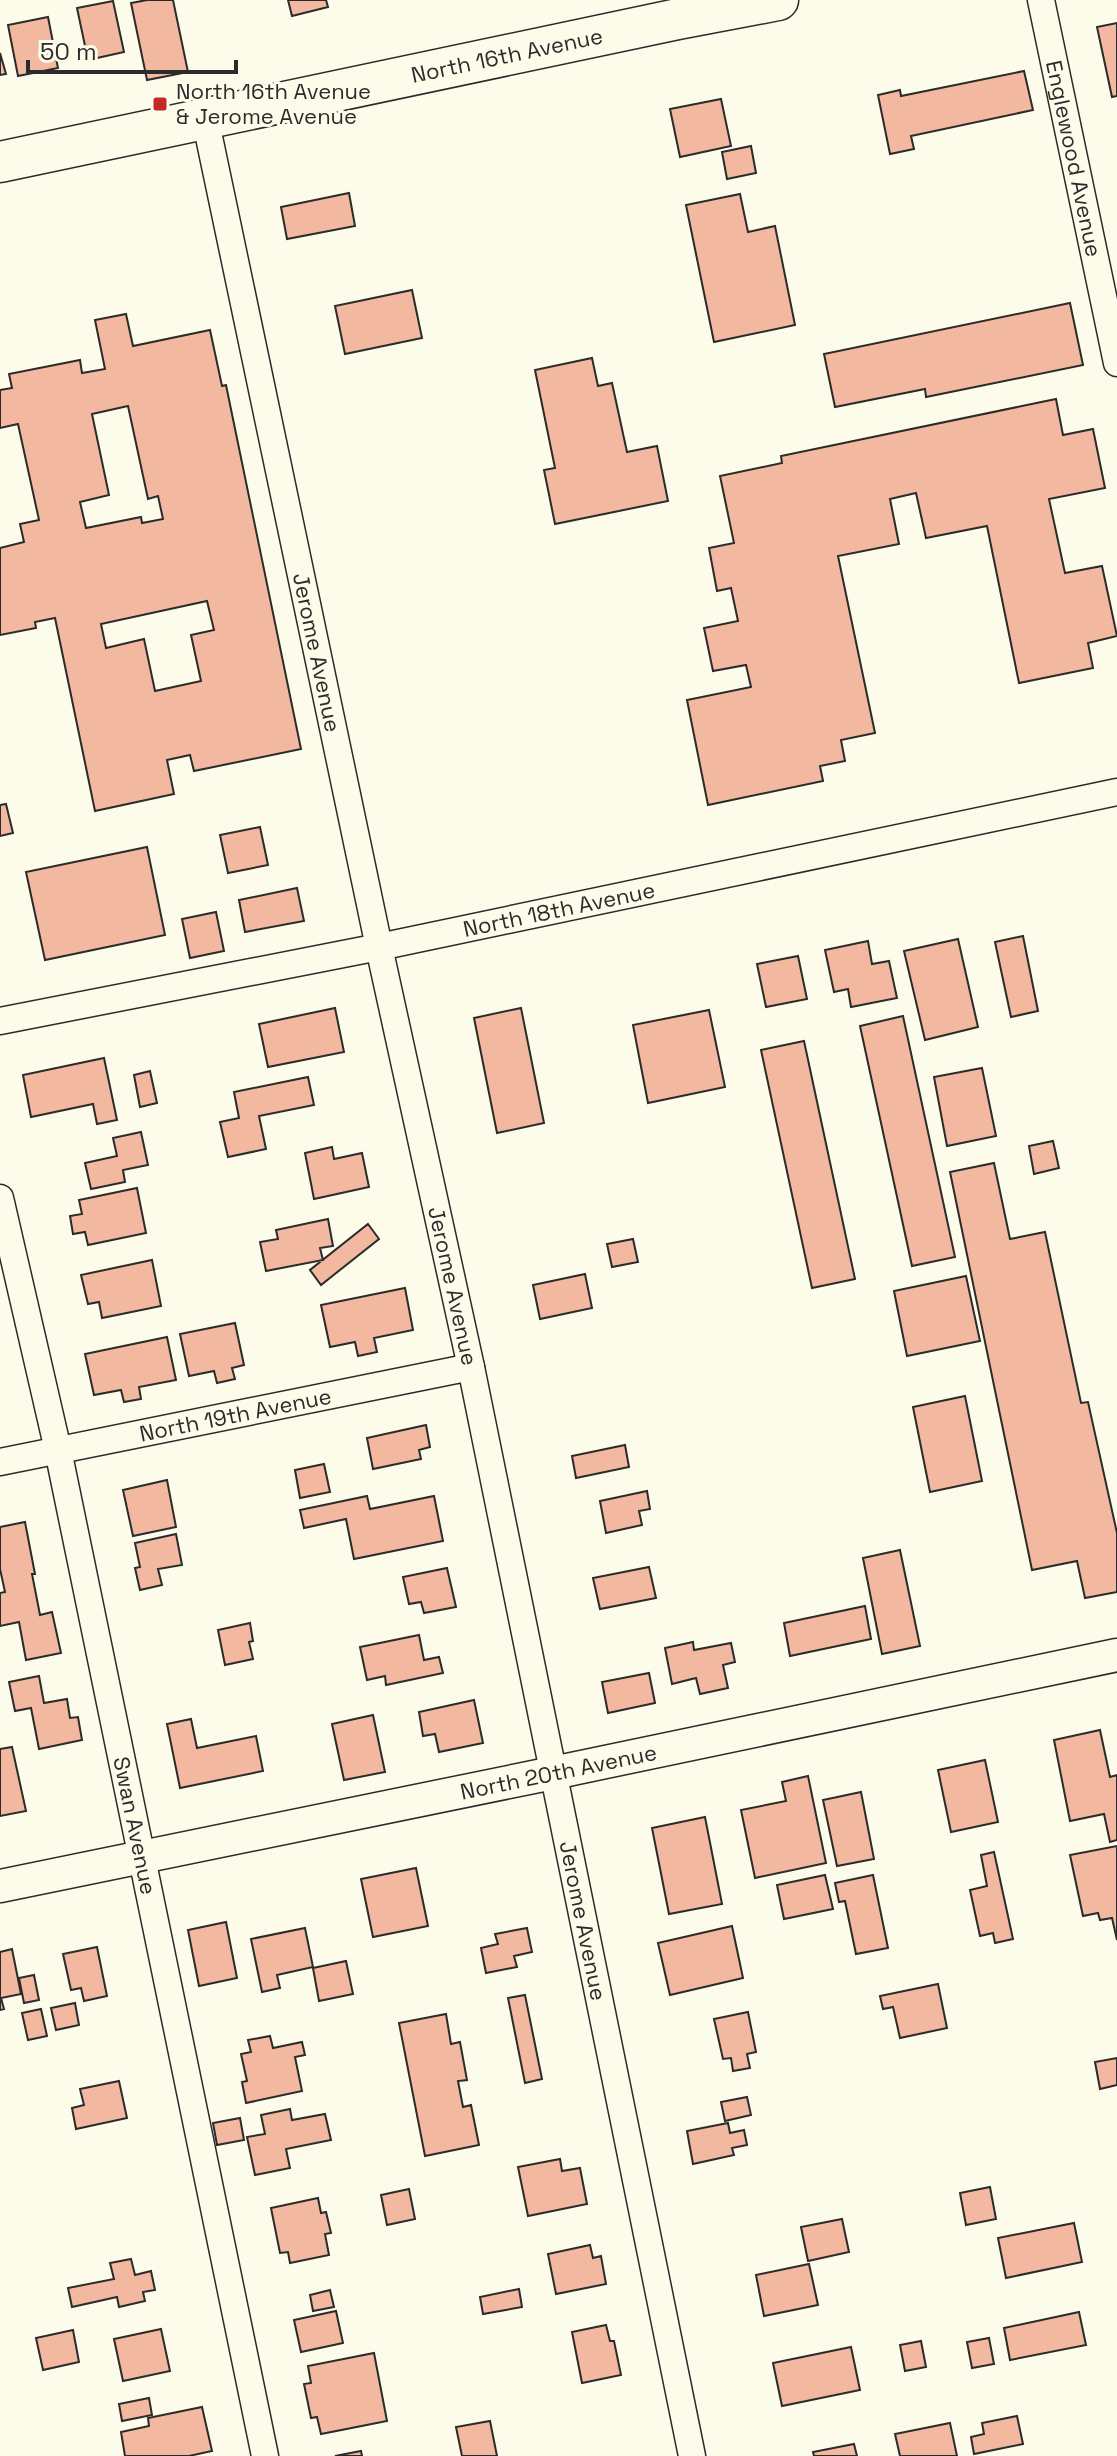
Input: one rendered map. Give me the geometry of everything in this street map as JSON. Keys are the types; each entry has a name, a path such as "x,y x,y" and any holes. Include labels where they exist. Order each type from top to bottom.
{"main road":[{"name":"North 16th Avenue","path":"0,162 778,0"}],"street":[{"name":"Englewood Avenue","path":"1041,0 1117,363"},
{"name":"Jerome Avenue","path":"205,118 379,947 471,1367 692,2456"},
{"name":"North 18th Avenue","path":"0,1021 379,947 1117,792"},
{"name":"Swan Avenue","path":"0,1198 58,1450 265,2456"},
{"name":"North 19th Avenue","path":"0,1462 471,1367"},
{"name":"North 20th Avenue","path":"0,1886 1117,1655"}],"building":[{"path":"173,0 188,72 147,80 131,3"},
{"path":"288,0 326,0 328,7 292,16"},
{"path":"113,1 124,52 88,60 77,8"},
{"path":"48,17 58,68 18,76 8,25"},
{"path":"1117,23 1117,96 1112,97 1097,27"},
{"path":"0,53 6,74 0,75"},
{"path":"1024,71 1033,110 911,136 914,149 890,154 878,95 900,90 901,96"},
{"path":"721,99 731,146 680,157 670,109"},
{"path":"751,146 756,173 727,179 722,152"},
{"path":"349,193 355,226 287,239 281,207"},
{"path":"740,194 748,232 775,226 795,325 714,342 686,205"},
{"path":"412,290 422,338 345,354 335,306"},
{"path":"1070,303 1083,365 926,397 925,389 835,407 824,354"},
{"path":"126,314 133,346 210,330 222,386 226,385 301,749 194,771 190,755 167,760 174,794 95,811 55,618 35,622 36,628 0,635 0,548 24,542 20,524 39,520 18,424 0,428 0,390 12,388 9,374 80,360 82,373 105,369 95,320","holes":["128,406 148,499 158,496 163,519 142,523 141,517 86,528 80,502 109,495 92,414","207,601 214,630 191,635 201,681 155,691 144,639 106,648 101,624"]},
{"path":"592,358 598,386 612,383 627,452 657,446 668,501 555,524 544,470 555,468 535,370"},
{"path":"1056,399 1063,435 1093,429 1105,488 1049,499 1065,573 1102,566 1117,636 1088,643 1093,668 1019,683 987,526 926,538 916,493 890,499 899,544 838,556 875,733 841,740 845,761 820,766 823,781 708,805 687,700 751,687 746,665 713,671 704,628 738,621 731,588 717,591 709,548 734,543 720,476 782,463 781,456"},
{"path":"6,804 13,833 0,836 0,805"},
{"path":"260,827 268,865 228,873 220,835"},
{"path":"147,847 165,935 45,960 26,872"},
{"path":"297,888 304,921 245,932 239,900"},
{"path":"216,912 224,951 190,958 182,919"},
{"path":"1023,936 1038,1011 1011,1017 995,942"},
{"path":"958,939 978,1027 925,1040 904,951"},
{"path":"868,941 872,964 889,961 897,998 851,1007 848,989 834,992 825,950"},
{"path":"798,956 807,999 766,1007 757,964"},
{"path":"335,1008 344,1052 268,1067 259,1024"},
{"path":"521,1008 544,1123 497,1133 474,1018"},
{"path":"709,1010 725,1087 648,1103 633,1025"},
{"path":"903,1016 955,1257 912,1266 860,1026"},
{"path":"804,1041 855,1279 812,1288 761,1050"},
{"path":"104,1058 117,1120 97,1124 93,1104 31,1117 23,1075"},
{"path":"982,1068 996,1136 947,1146 934,1077"},
{"path":"150,1071 157,1103 140,1107 134,1075"},
{"path":"308,1077 314,1105 259,1116 266,1149 228,1157 220,1122 239,1118 234,1092"},
{"path":"141,1132 148,1165 123,1170 125,1182 91,1189 85,1163 117,1156 113,1138"},
{"path":"1053,1141 1059,1168 1034,1174 1029,1146"},
{"path":"332,1147 334,1159 362,1153 369,1187 314,1199 305,1153"},
{"path":"994,1163 1010,1239 1045,1232 1081,1403 1088,1402 1117,1533 1117,1592 1085,1598 1077,1561 1032,1570 950,1172"},
{"path":"137,1188 146,1233 88,1245 85,1232 73,1234 70,1216 82,1214 79,1200"},
{"path":"328,1219 333,1246 320,1248 323,1260 266,1271 260,1242 278,1239 276,1230"},
{"path":"368,1224 379,1239 321,1285 310,1270"},
{"path":"633,1239 638,1262 612,1267 607,1244"},
{"path":"152,1260 161,1306 102,1318 99,1302 88,1304 81,1275"},
{"path":"585,1274 592,1308 540,1319 533,1285"},
{"path":"966,1276 980,1341 907,1356 894,1291"},
{"path":"405,1288 413,1330 374,1338 377,1352 358,1356 355,1342 330,1347 321,1305"},
{"path":"235,1323 244,1365 232,1368 235,1379 217,1383 214,1371 189,1376 180,1334"},
{"path":"167,1337 176,1380 139,1387 141,1399 124,1402 121,1390 94,1395 85,1354"},
{"path":"965,1396 982,1481 930,1492 913,1407"},
{"path":"426,1425 430,1447 419,1450 421,1459 373,1469 367,1438"},
{"path":"625,1445 629,1467 576,1478 572,1456"},
{"path":"324,1464 330,1492 300,1498 295,1470"},
{"path":"167,1480 176,1527 133,1536 123,1490"},
{"path":"647,1491 650,1509 639,1511 642,1525 606,1533 600,1501"},
{"path":"367,1496 370,1509 434,1496 443,1541 354,1559 346,1519 304,1528 300,1510"},
{"path":"25,1522 40,1615 52,1612 61,1653 26,1660 19,1622 0,1626 0,1593 5,1592 0,1569 0,1527"},
{"path":"176,1534 182,1565 158,1569 162,1585 140,1590 135,1568 140,1567 135,1543"},
{"path":"900,1550 920,1646 882,1654 863,1558"},
{"path":"649,1567 656,1598 600,1609 593,1578"},
{"path":"447,1568 456,1607 424,1613 421,1602 409,1604 403,1577"},
{"path":"865,1606 871,1639 790,1656 784,1623"},
{"path":"250,1623 253,1641 249,1642 253,1659 225,1665 218,1630"},
{"path":"419,1635 424,1660 439,1657 443,1673 386,1685 385,1676 367,1680 360,1647"},
{"path":"693,1642 694,1650 731,1643 735,1662 723,1665 728,1688 700,1694 696,1678 672,1684 665,1648"},
{"path":"649,1673 655,1703 608,1713 602,1682"},
{"path":"39,1676 44,1703 67,1699 70,1718 78,1717 82,1740 39,1749 31,1708 15,1711 9,1682"},
{"path":"474,1700 483,1743 439,1752 435,1734 423,1736 419,1712"},
{"path":"373,1715 385,1772 344,1780 332,1724"},
{"path":"191,1719 197,1748 256,1736 263,1771 180,1788 167,1724"},
{"path":"1100,1730 1110,1777 1117,1775 1117,1840 1110,1842 1104,1814 1070,1821 1054,1740"},
{"path":"12,1747 26,1811 0,1816 0,1749"},
{"path":"985,1760 998,1822 951,1832 938,1770"},
{"path":"808,1776 826,1863 755,1878 741,1810 786,1801 782,1782"},
{"path":"861,1792 874,1859 837,1866 823,1800"},
{"path":"705,1817 722,1904 669,1914 652,1828"},
{"path":"1117,1846 1117,1940 1112,1918 1100,1920 1098,1913 1083,1916 1070,1855"},
{"path":"994,1852 1013,1939 995,1943 993,1933 980,1936 970,1890 987,1886 981,1855"},
{"path":"416,1868 428,1926 373,1937 361,1879"},
{"path":"825,1875 833,1909 784,1919 777,1885"},
{"path":"873,1875 888,1948 856,1954 845,1901 839,1902 835,1883"},
{"path":"226,1922 237,1978 199,1986 188,1930"},
{"path":"732,1926 743,1978 670,1995 658,1943"},
{"path":"305,1928 313,1967 277,1975 280,1988 262,1992 251,1939"},
{"path":"527,1928 532,1952 514,1956 517,1967 486,1973 481,1948 498,1944 495,1934"},
{"path":"97,1947 107,1996 84,2001 81,1988 71,1990 63,1954"},
{"path":"12,1949 21,1994 1,1998 4,2009 0,2010 0,1952"},
{"path":"346,1961 353,1994 319,2001 313,1968"},
{"path":"34,1975 39,2000 24,2003 19,1978"},
{"path":"938,1984 947,2028 900,2038 893,2007 883,2009 880,1996"},
{"path":"525,1995 542,2079 525,2083 508,1998"},
{"path":"75,2003 79,2025 56,2030 51,2008"},
{"path":"41,2009 47,2036 28,2040 22,2013"},
{"path":"748,2012 756,2052 747,2054 750,2068 733,2071 731,2058 723,2059 714,2019"},
{"path":"446,2014 451,2044 460,2042 467,2080 458,2081 463,2107 471,2105 479,2145 425,2156 399,2023"},
{"path":"270,2036 273,2048 302,2042 305,2055 295,2057 302,2091 246,2103 242,2082 247,2081 241,2054 251,2052 248,2040"},
{"path":"1117,2058 1117,2085 1100,2089 1095,2062"},
{"path":"119,2081 127,2118 76,2129 72,2108 84,2105 80,2089"},
{"path":"747,2097 751,2115 725,2121 721,2102"},
{"path":"290,2109 292,2120 325,2114 331,2140 286,2149 290,2168 255,2175 247,2137 265,2134 261,2115"},
{"path":"240,2118 244,2140 217,2145 213,2123"},
{"path":"728,2123 730,2133 744,2130 747,2145 732,2148 734,2155 693,2164 687,2131"},
{"path":"560,2159 562,2171 580,2168 587,2204 528,2216 518,2167"},
{"path":"990,2187 996,2219 966,2225 960,2193"},
{"path":"409,2189 415,2219 387,2225 381,2195"},
{"path":"318,2198 321,2213 326,2212 331,2233 325,2234 329,2255 290,2263 288,2252 280,2253 271,2208"},
{"path":"842,2219 849,2252 808,2261 801,2227"},
{"path":"1074,2223 1082,2262 1006,2278 998,2238"},
{"path":"590,2245 593,2258 601,2256 606,2284 556,2294 548,2254"},
{"path":"131,2259 135,2275 151,2271 155,2290 143,2292 145,2301 119,2307 117,2297 72,2307 68,2288 114,2279 110,2263"},
{"path":"809,2264 818,2305 764,2316 756,2275"},
{"path":"519,2289 522,2307 483,2314 480,2297"},
{"path":"330,2290 334,2307 313,2311 310,2295"},
{"path":"336,2311 343,2343 301,2352 294,2320"},
{"path":"1079,2312 1086,2345 1010,2360 1004,2328"},
{"path":"606,2325 610,2341 614,2341 621,2375 582,2383 572,2332"},
{"path":"161,2329 170,2371 123,2381 114,2339"},
{"path":"73,2330 79,2362 43,2370 36,2338"},
{"path":"989,2338 994,2364 972,2368 967,2342"},
{"path":"921,2341 926,2367 905,2371 900,2345"},
{"path":"851,2347 860,2390 782,2406 773,2363"},
{"path":"374,2353 387,2421 321,2434 317,2417 311,2418 304,2384 311,2383 308,2366"},
{"path":"149,2398 152,2415 122,2421 119,2404"},
{"path":"202,2407 212,2451 189,2456 125,2456 121,2432 149,2426 148,2418"},
{"path":"1017,2416 1023,2444 974,2454 971,2437 984,2434 982,2423"},
{"path":"490,2421 497,2456 462,2456 456,2427"},
{"path":"950,2423 957,2456 900,2456 895,2434"},
{"path":"854,2444 857,2456 814,2456 813,2452"},
{"path":"361,2451 362,2456 335,2456"}],"place":[{"name":"North 16th Avenue & Jerome Avenue","path":"160,104"}]}
